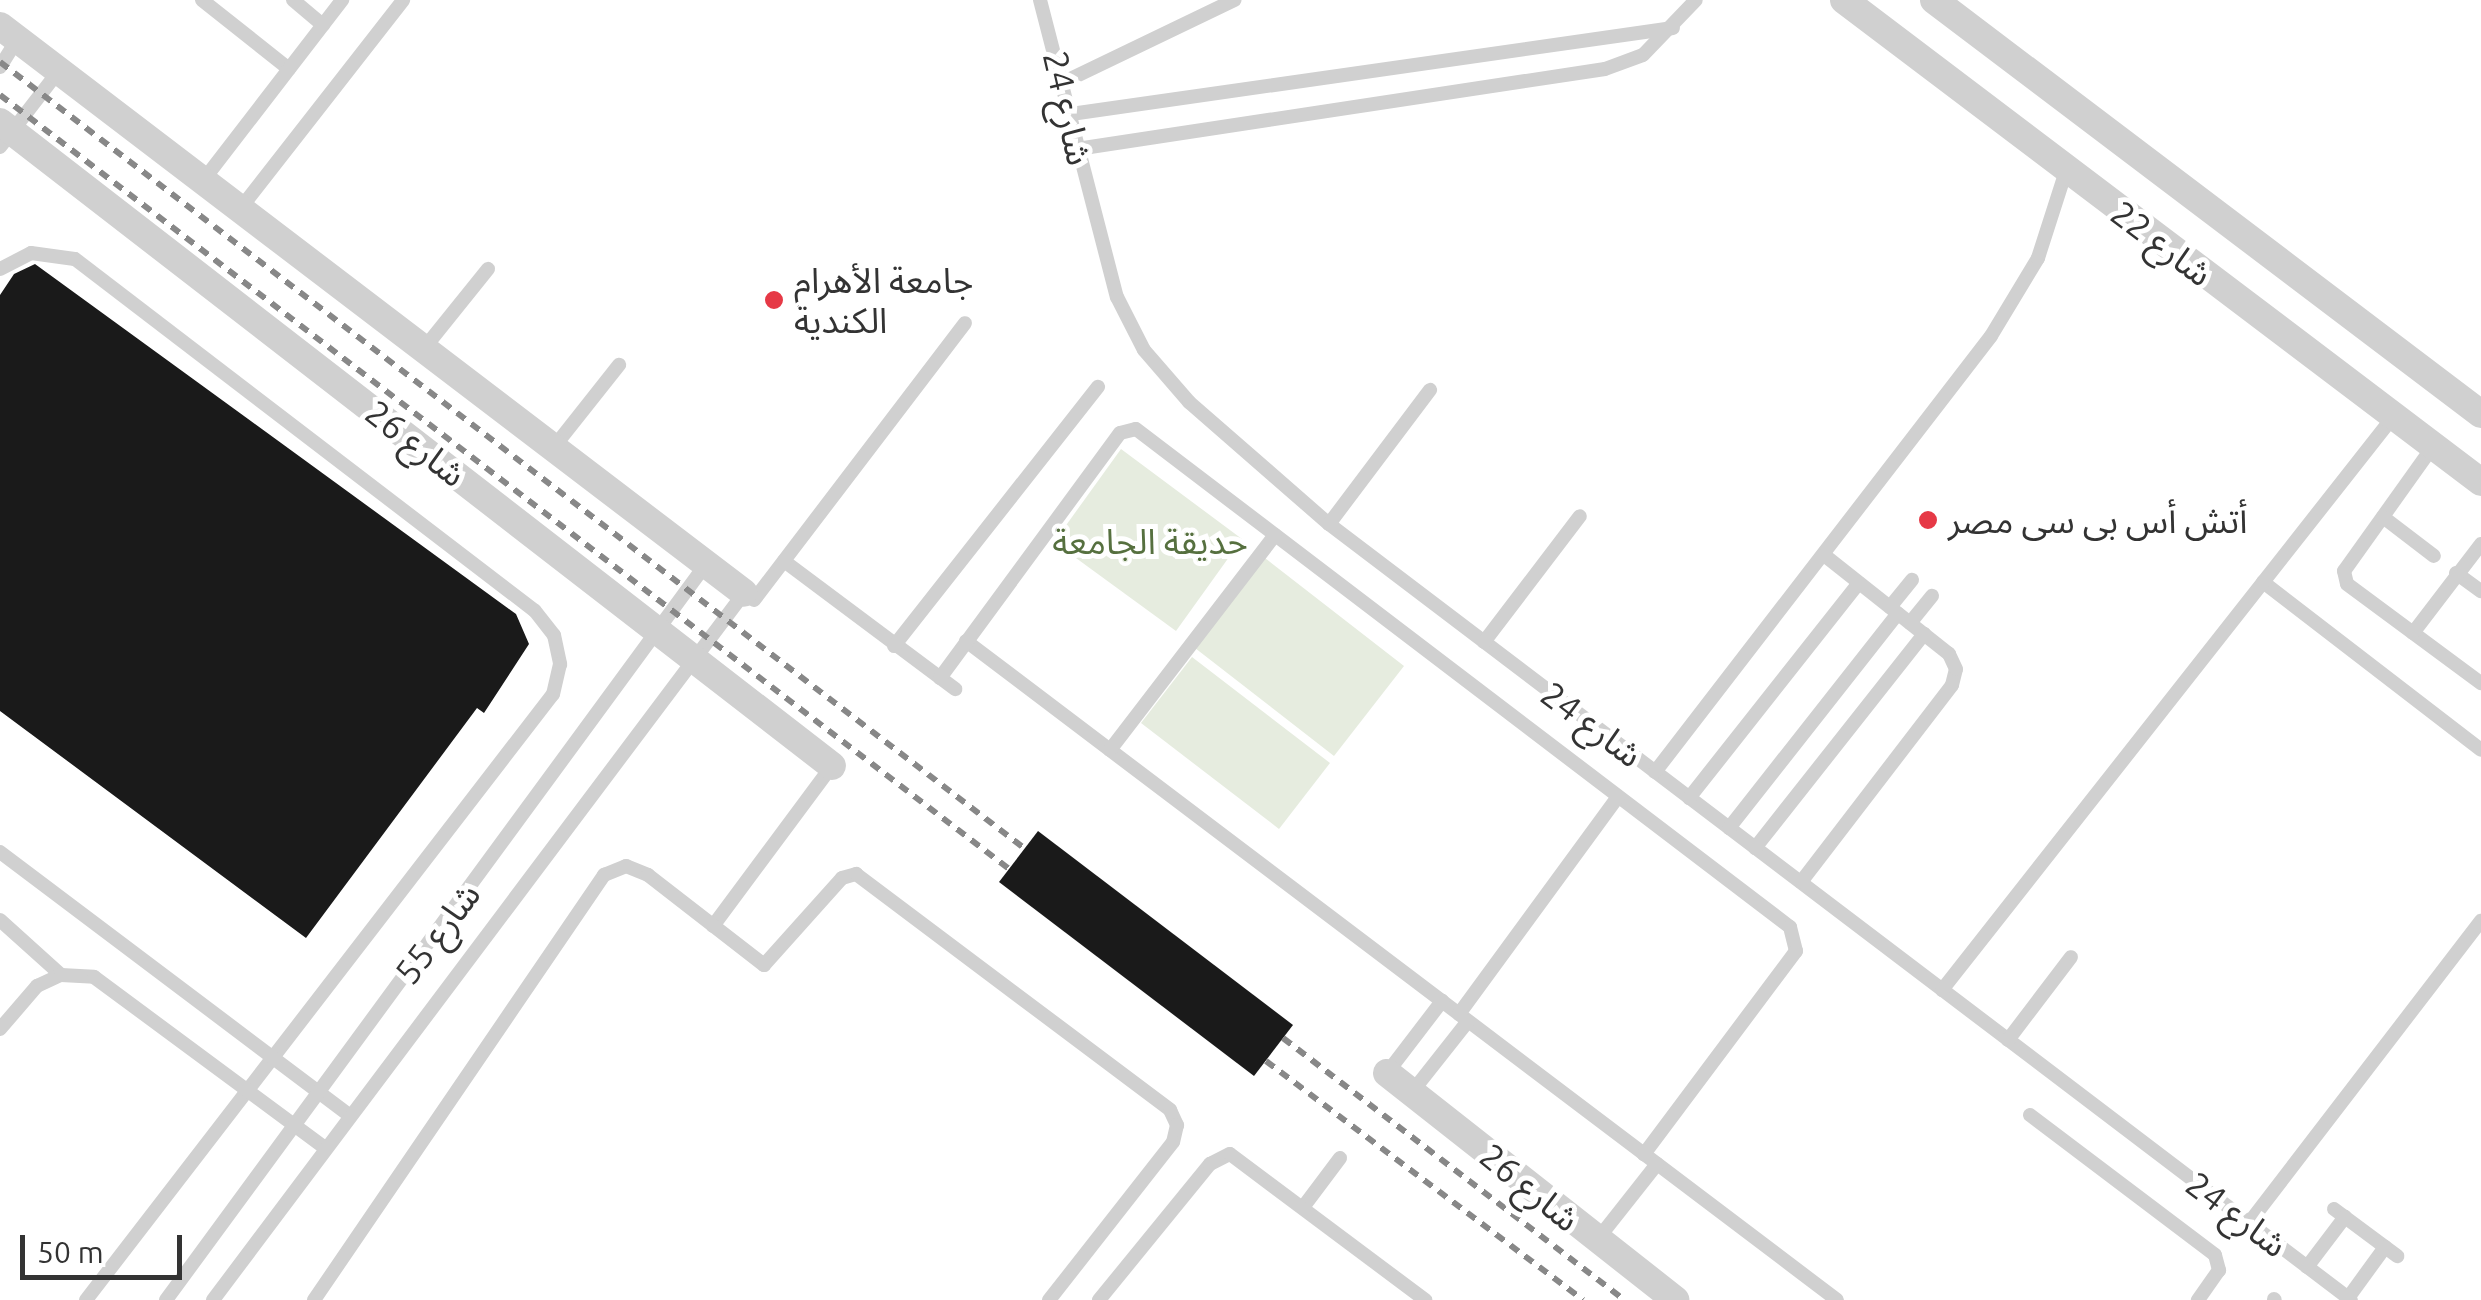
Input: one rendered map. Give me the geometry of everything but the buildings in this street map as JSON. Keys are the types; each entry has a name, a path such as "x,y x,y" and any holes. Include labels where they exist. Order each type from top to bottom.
{"street":[{"name":"شارع 22","path":"1844,0 2481,482"},
{"name":"شارع 22","path":"1934,0 2481,414"},
{"path":"8,33 426,346 749,596"},
{"name":"شارع 26","path":"4,133 832,766"},
{"name":"شارع 26","path":"1387,1073 1675,1300"}],"lane":[{"path":"202,0 289,69"},
{"path":"293,0 323,25"},
{"path":"202,182 342,0"},
{"path":"240,210 403,0"},
{"name":"شارع 24","path":"1040,0 1066,81 1077,149 1116,297 1144,350 1189,402 1329,524 2349,1299"},
{"path":"1066,81 1234,0"},
{"path":"1077,149 1605,69 1643,55 1696,0"},
{"path":"1071,114 1673,28"},
{"path":"0,67 8,33"},
{"path":"4,133 58,72"},
{"path":"1655,772 2016,298 2066,170"},
{"path":"0,268 31,253 75,259 535,611 554,635 560,664 553,694 86,1300"},
{"path":"426,346 488,269"},
{"name":"شارع 55","path":"214,1300 348,1114 697,660 749,596 784,561 966,323"},
{"path":"554,447 619,365"},
{"path":"894,646 1098,387"},
{"path":"1329,524 1430,390"},
{"path":"1942,990 2392,417"},
{"path":"940,678 1124,428 1136,429 1796,938 1789,961 1644,1154"},
{"path":"2434,445 2344,572 2348,584 2481,683"},
{"path":"1484,642 1580,516"},
{"path":"2384,517 2434,556"},
{"path":"1110,750 1275,535"},
{"path":"2413,633 2481,544"},
{"path":"1801,882 1952,685 1954,661 1824,555"},
{"path":"784,561 955,689"},
{"name":"شارع 55","path":"166,1300 706,564"},
{"path":"2456,574 2481,592"},
{"path":"1729,828 1899,614 1912,580"},
{"path":"2262,582 2481,750"},
{"path":"1689,798 1860,583"},
{"path":"1899,614 1932,596"},
{"path":"1755,848 1924,634"},
{"path":"966,641 1837,1300"},
{"path":"713,926 832,766"},
{"path":"1412,1092 1618,797"},
{"path":"0,852 348,1114"},
{"path":"314,1300 604,875 638,868 770,964 842,878 856,874 1170,1110 1176,1125 1173,1142 1049,1300"},
{"path":"0,920 61,976 110,984 324,1148"},
{"path":"2249,1224 2481,921"},
{"path":"2008,1040 2070,957"},
{"path":"0,1029 27,994 61,976"},
{"path":"1387,1073 1442,1001"},
{"path":"2030,1115 2215,1255 2220,1270 2198,1300"},
{"path":"1099,1300 1222,1155 1244,1160 1425,1300"},
{"path":"1304,1206 1340,1158"},
{"path":"1596,1240 1657,1164"},
{"path":"2307,1267 2340,1213 2391,1251 2349,1299"}],"green space":[{"name":"حديقة الجامعة","path":"1121,449 1242,539 1176,631 1054,542"},
{"path":"1265,558 1404,666 1334,756 1195,648"},
{"path":"1192,657 1330,763 1279,829 1141,723"}],"railway":[{"path":"0,62 1024,848"},
{"path":"0,95 1009,869"},
{"path":"1283,1038 1625,1300"},
{"path":"1266,1061 1583,1300"}],"place":[{"name":"جامعة الأهرام الكندية","path":"774,300"},
{"name":"أتش أس بى سى مصر","path":"1928,520"}]}
